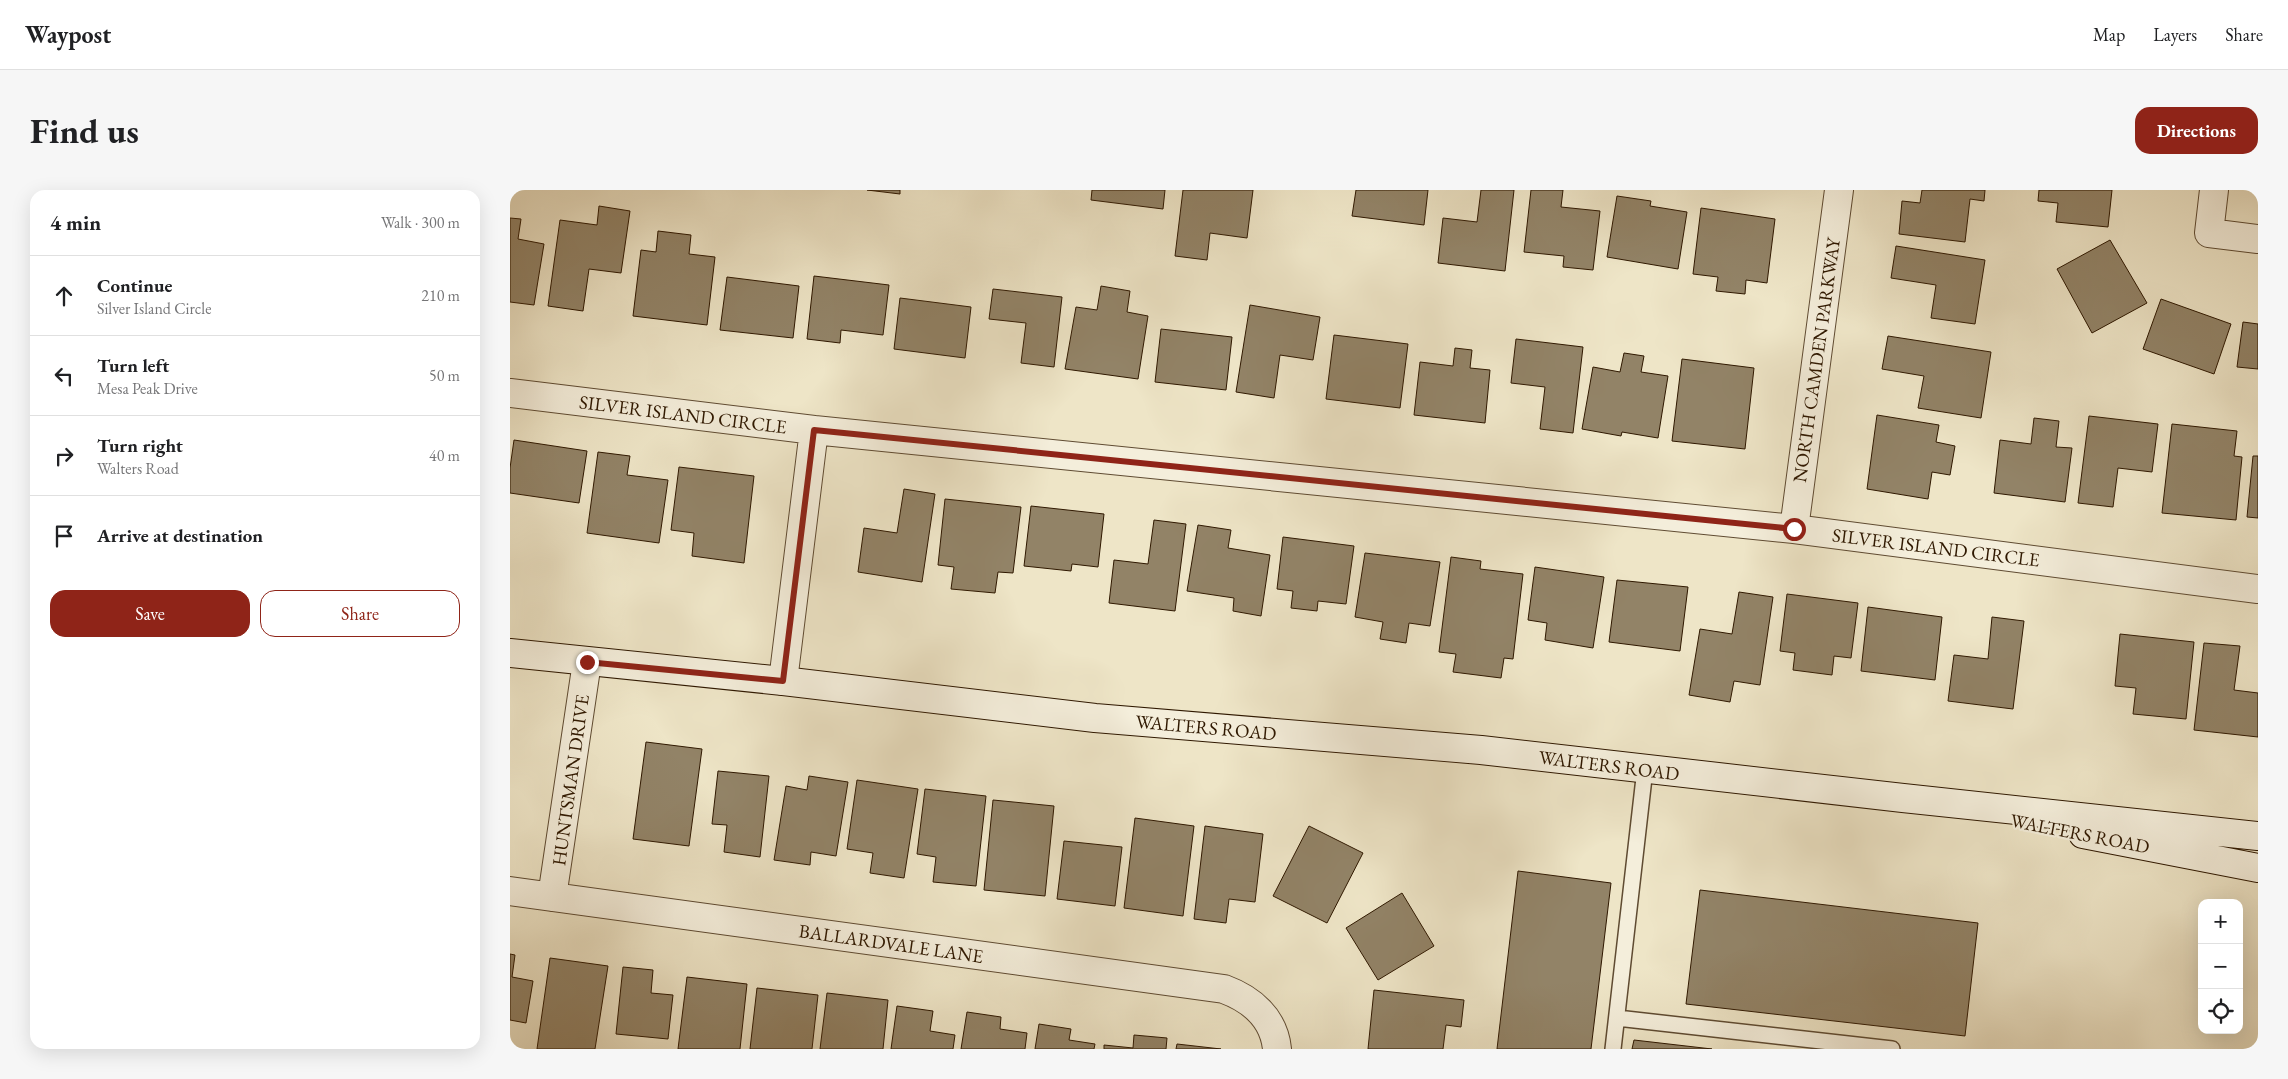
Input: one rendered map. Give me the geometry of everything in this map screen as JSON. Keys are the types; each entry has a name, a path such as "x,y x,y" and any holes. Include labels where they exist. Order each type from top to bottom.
{"street":[{"name":"NORTH CAMDEN PARKWAY","path":"1794,529 1839,190"},
{"path":"2214,190 2209,233 2258,239"},
{"name":"SILVER ISLAND CIRCLE","path":"510,393 814,430 1794,529 2258,589"},
{"path":"783,681 814,430"},
{"name":"WALTERS ROAD","path":"510,653 783,681 1095,718 1481,750 2258,836"},
{"name":"HUNTSMAN DRIVE","path":"552,897 587,662"},
{"name":"WALTERS ROAD","path":"1903,798 2258,868"},
{"name":"BALLARDVALE LANE","path":"510,891 1224,989 1252,1003 1263,1015 1272,1028 1277,1049"}],"lane":[{"path":"1613,1049 1645,769"},
{"path":"1617,1018 1892,1049"}],"building":[{"path":"867,190 900,190 900,194"},
{"path":"1092,190 1165,190 1163,209 1091,200"},
{"path":"1183,190 1253,190 1247,238 1210,233 1207,260 1175,256"},
{"path":"1356,190 1428,190 1424,225 1352,216"},
{"path":"1481,190 1514,190 1505,271 1438,263 1443,218 1477,222"},
{"path":"1531,190 1563,190 1561,207 1600,211 1593,270 1563,267 1564,256 1524,252"},
{"path":"1922,190 1985,190 1984,201 1970,199 1965,242 1899,234 1902,201 1920,203"},
{"path":"2039,190 2112,190 2108,227 2056,222 2058,203 2038,201"},
{"path":"1617,196 1651,201 1650,206 1687,212 1678,269 1607,257"},
{"path":"599,206 630,211 621,273 589,269 583,311 548,306 560,220 597,225"},
{"path":"1701,208 1775,219 1767,283 1746,280 1745,294 1716,291 1718,277 1693,274"},
{"path":"510,218 521,219 518,239 544,244 534,305 510,302"},
{"path":"658,231 691,235 689,254 715,257 707,325 633,316 641,250 656,252"},
{"path":"2110,240 2147,303 2092,333 2057,269"},
{"path":"1896,246 1985,260 1975,324 1931,318 1936,285 1891,278"},
{"path":"814,276 889,285 883,335 841,330 840,343 807,339"},
{"path":"727,277 799,286 793,338 720,330"},
{"path":"1101,286 1130,291 1127,312 1148,316 1138,379 1065,369 1076,307 1097,310"},
{"path":"993,289 1062,297 1054,367 1021,363 1026,323 989,319"},
{"path":"900,298 971,307 965,358 894,349"},
{"path":"2161,299 2231,324 2214,374 2143,349"},
{"path":"1250,305 1320,317 1313,360 1280,355 1274,398 1236,392"},
{"path":"2243,322 2258,324 2258,369 2237,367"},
{"path":"1161,329 1232,337 1226,390 1155,382"},
{"path":"1334,335 1408,344 1400,408 1326,399"},
{"path":"1888,336 1991,352 1981,418 1918,408 1924,376 1882,369"},
{"path":"1516,339 1583,347 1573,433 1540,429 1545,387 1511,383"},
{"path":"1455,348 1472,350 1470,368 1490,370 1485,423 1414,415 1420,362 1453,366"},
{"path":"1624,353 1644,356 1641,372 1668,376 1658,438 1622,432 1621,436 1582,429 1593,367 1620,372"},
{"path":"1682,359 1754,368 1745,449 1672,441"},
{"path":"1877,415 1939,425 1936,442 1955,446 1950,475 1932,472 1928,499 1867,489"},
{"path":"2089,416 2158,424 2152,472 2118,468 2113,507 2078,503"},
{"path":"2034,418 2059,421 2056,447 2072,448 2065,502 1994,493 2000,440 2031,444"},
{"path":"2172,424 2237,431 2234,456 2242,457 2236,520 2162,513"},
{"path":"514,440 587,451 579,503 510,493 510,468"},
{"path":"598,452 630,456 627,475 668,480 659,543 587,533"},
{"path":"2253,456 2258,456 2258,518 2247,517"},
{"path":"679,467 754,476 744,563 692,556 694,533 671,530"},
{"path":"904,489 935,494 922,582 858,572 864,528 897,533"},
{"path":"945,499 1021,507 1013,573 998,572 995,593 951,589 954,567 938,565"},
{"path":"1031,506 1104,514 1098,567 1072,564 1071,571 1024,566"},
{"path":"1154,520 1186,524 1175,611 1109,603 1114,560 1148,564"},
{"path":"1198,525 1231,530 1228,548 1270,555 1261,616 1233,611 1234,598 1187,591"},
{"path":"1283,537 1354,546 1346,604 1318,601 1317,611 1291,608 1293,591 1277,589"},
{"path":"1365,553 1440,562 1430,626 1409,623 1406,643 1380,639 1383,622 1355,617"},
{"path":"1451,557 1481,561 1480,569 1523,574 1513,659 1504,658 1501,678 1453,672 1456,654 1439,652"},
{"path":"1535,567 1604,577 1593,648 1545,640 1547,623 1528,620"},
{"path":"1617,580 1688,587 1680,651 1609,642"},
{"path":"1739,592 1773,597 1760,685 1734,681 1730,702 1689,695 1700,629 1732,634"},
{"path":"1787,594 1858,603 1851,658 1834,656 1832,675 1793,670 1795,653 1780,651"},
{"path":"1868,607 1942,617 1935,680 1861,671"},
{"path":"1992,617 2024,621 2013,709 1948,701 1954,655 1988,659"},
{"path":"2120,634 2194,642 2186,719 2133,714 2136,688 2115,686"},
{"path":"2204,643 2240,646 2234,690 2258,693 2258,737 2194,730"},
{"path":"646,742 702,749 689,846 633,839"},
{"path":"718,771 769,776 760,857 724,852 727,825 712,824"},
{"path":"809,776 848,782 836,856 811,852 810,865 774,860 786,786 807,790"},
{"path":"857,780 918,789 904,878 870,873 873,853 847,849"},
{"path":"925,789 986,796 976,886 933,882 936,857 917,854"},
{"path":"993,800 1054,806 1045,896 984,890"},
{"path":"1135,818 1194,826 1183,916 1124,908"},
{"path":"1205,826 1263,834 1255,902 1229,899 1226,923 1194,919"},
{"path":"1309,826 1363,853 1327,923 1273,896"},
{"path":"1064,841 1122,847 1115,906 1057,899"},
{"path":"1518,871 1611,883 1591,1049 1497,1049"},
{"path":"1700,890 1978,923 1965,1036 1686,1004"},
{"path":"1402,893 1434,946 1378,980 1346,928"},
{"path":"510,954 515,955 512,977 533,981 526,1023 510,1020"},
{"path":"550,958 608,966 595,1049 537,1049"},
{"path":"623,967 653,970 651,993 673,995 668,1039 616,1034"},
{"path":"687,977 747,984 740,1049 678,1049"},
{"path":"757,988 818,995 812,1049 750,1049"},
{"path":"1374,990 1464,1000 1461,1027 1446,1025 1443,1049 1368,1049"},
{"path":"827,993 888,1000 883,1049 820,1049"},
{"path":"897,1006 933,1011 930,1031 955,1035 953,1049 891,1049"},
{"path":"967,1012 1001,1017 1000,1029 1027,1033 1025,1049 961,1049"},
{"path":"1039,1024 1071,1029 1069,1040 1095,1044 1094,1049 1035,1049"},
{"path":"1134,1035 1167,1038 1166,1049 1104,1049 1104,1045 1133,1048"},
{"path":"1634,1040 1712,1049 1632,1049"},
{"path":"1177,1044 1221,1049 1176,1049"}],"route":[{"path":"587,662 783,681 814,430 1794,529"}]}
